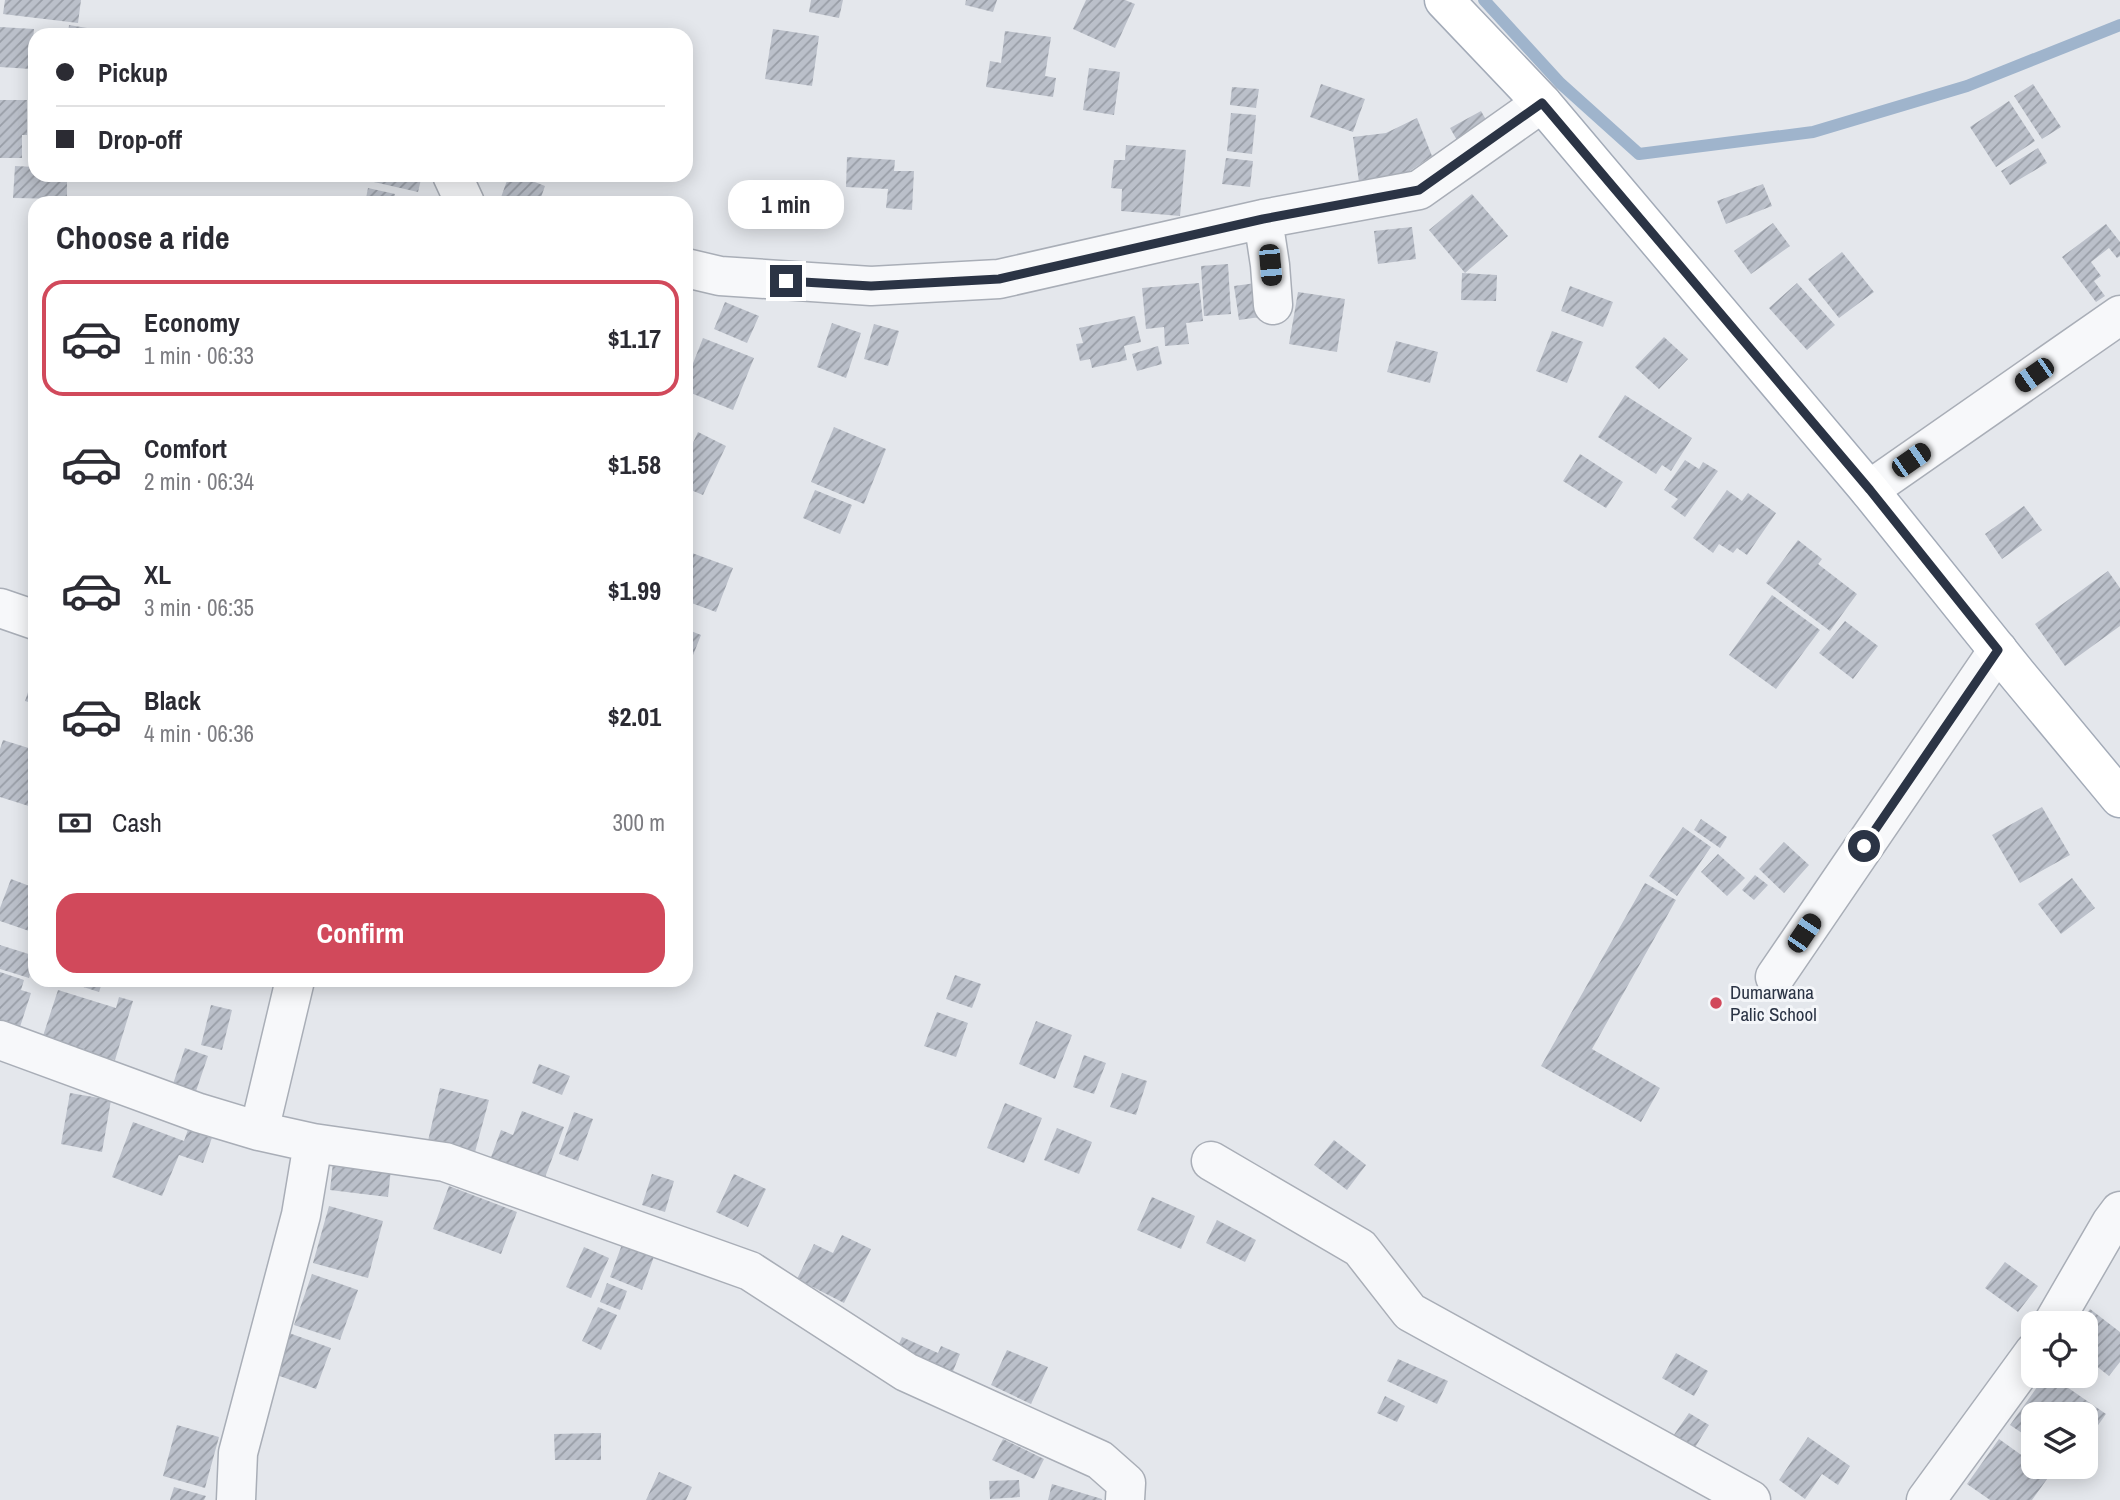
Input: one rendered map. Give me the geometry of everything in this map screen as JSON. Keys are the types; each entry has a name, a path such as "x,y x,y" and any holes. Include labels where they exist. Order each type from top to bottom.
{"main road":[{"path":"1444,0 1542,103 1870,490 2120,798"}],"street":[{"path":"693,270 720,276 871,286 999,279 1263,219 1419,190 1542,103"},
{"path":"1263,219 1273,305"},
{"path":"1870,490 2120,316"},
{"path":"0,608 28,618"},
{"path":"1774,976 1998,650"},
{"path":"259,1131 293,987"},
{"path":"0,1040 199,1113 259,1131 313,1143 445,1162 750,1271 906,1372 1100,1460 1126,1483 1125,1500"},
{"path":"236,1500 238,1453 300,1215 313,1143"},
{"path":"1211,1161 1360,1248 1410,1312 1751,1500"},
{"path":"2060,1311 2120,1211"},
{"path":"1926,1500 2021,1370"}],"building":[{"path":"5,0 81,0 78,23 3,14"},
{"path":"811,0 843,0 839,18 809,12"},
{"path":"966,0 997,0 993,12 965,5"},
{"path":"1086,0 1125,0 1135,4 1115,48 1073,29"},
{"path":"0,27 28,29 28,69 0,67"},
{"path":"773,29 819,36 812,86 765,79"},
{"path":"1005,31 1051,37 1045,76 1056,78 1053,97 986,87 990,61 1001,63"},
{"path":"1089,68 1120,72 1114,115 1083,110"},
{"path":"1321,84 1365,99 1353,132 1310,117"},
{"path":"2033,84 2061,127 2042,139 2014,96"},
{"path":"1232,87 1259,89 1256,108 1230,105"},
{"path":"0,100 27,100 27,135 22,135 22,158 0,158"},
{"path":"2009,101 2035,141 1996,167 1970,127"},
{"path":"1481,111 1489,125 1458,142 1450,128"},
{"path":"1231,113 1256,115 1252,154 1227,151"},
{"path":"1417,118 1432,156 1404,175 1359,182 1353,137 1386,133"},
{"path":"1126,145 1186,150 1180,216 1121,211 1122,189 1111,188 1114,160 1125,160"},
{"path":"2038,148 2047,163 2010,185 2001,171"},
{"path":"847,157 895,160 894,171 914,171 912,210 886,208 888,189 846,187"},
{"path":"1226,158 1253,161 1250,187 1222,184"},
{"path":"15,166 28,167 28,182 67,182 67,196 13,198"},
{"path":"374,182 420,182 418,192"},
{"path":"506,182 535,182 545,186 541,196 502,196"},
{"path":"1763,184 1772,206 1726,224 1717,201"},
{"path":"368,188 395,194 395,196 366,196"},
{"path":"1472,194 1508,236 1465,273 1429,230"},
{"path":"1773,223 1790,246 1751,274 1734,251"},
{"path":"2106,224 2120,242 2120,256 2117,258 2109,248 2091,262 2101,276 2094,281 2105,296 2096,302 2062,257"},
{"path":"1412,227 1416,259 1378,264 1374,231"},
{"path":"1842,252 1874,292 1839,318 1808,279"},
{"path":"1228,264 1231,314 1204,316 1201,266"},
{"path":"1462,273 1497,275 1496,301 1461,300"},
{"path":"1263,282 1267,316 1239,320 1234,286"},
{"path":"1199,283 1203,321 1186,323 1189,344 1165,346 1164,327 1146,329 1142,288"},
{"path":"1797,283 1835,325 1807,350 1769,308"},
{"path":"1570,286 1613,302 1603,327 1561,311"},
{"path":"1298,292 1345,299 1337,352 1289,344"},
{"path":"725,302 759,316 747,343 714,329"},
{"path":"1135,316 1141,342 1124,346 1127,360 1092,368 1090,359 1080,361 1076,344 1083,343 1079,328"},
{"path":"832,323 861,333 846,378 817,367"},
{"path":"874,324 899,331 888,366 864,359"},
{"path":"1552,331 1583,342 1567,383 1536,371"},
{"path":"1664,337 1688,359 1659,389 1635,367"},
{"path":"703,338 754,358 733,410 693,394 693,363"},
{"path":"1396,341 1438,352 1430,383 1387,372"},
{"path":"1158,346 1162,364 1137,371 1132,354"},
{"path":"1625,395 1692,438 1671,471 1662,465 1656,474 1598,437"},
{"path":"834,427 886,449 864,504 811,482"},
{"path":"698,432 726,446 703,495 693,491 693,443"},
{"path":"1580,454 1623,482 1606,508 1563,481"},
{"path":"1685,460 1699,469 1703,462 1718,471 1685,517 1671,507 1678,499 1664,490"},
{"path":"815,490 852,505 840,534 803,518"},
{"path":"1727,490 1742,501 1748,493 1776,513 1747,555 1737,548 1733,553 1719,544 1713,553 1693,538"},
{"path":"2024,506 2042,530 2002,559 1985,534"},
{"path":"1798,540 1822,559 1818,564 1857,594 1830,631 1766,583"},
{"path":"693,553 733,568 716,612 693,604"},
{"path":"2108,571 2120,588 2120,626 2065,666 2035,624"},
{"path":"1772,595 1820,630 1776,689 1729,655"},
{"path":"1845,621 1878,646 1853,679 1819,653"},
{"path":"693,632 701,635 693,655"},
{"path":"3,740 28,748 28,806 0,797 0,749"},
{"path":"2042,807 2070,855 2020,883 1992,835"},
{"path":"1701,819 1727,837 1720,848 1694,830"},
{"path":"1683,827 1711,847 1677,896 1649,876"},
{"path":"1784,842 1809,865 1784,893 1759,869"},
{"path":"1718,854 1745,878 1727,896 1701,872"},
{"path":"1755,875 1768,885 1754,900 1742,890"},
{"path":"2072,878 2095,908 2061,934 2038,904"},
{"path":"11,879 28,885 28,931 0,921 0,908"},
{"path":"1645,883 1676,900 1592,1049 1660,1088 1641,1122 1541,1066"},
{"path":"0,945 28,954 28,978 0,969"},
{"path":"0,972 24,980 21,990 31,993 18,1033 0,1027"},
{"path":"955,975 981,984 972,1008 946,999"},
{"path":"83,987 101,987 99,992"},
{"path":"58,990 116,1008 119,997 133,1001 115,1060 106,1058 103,1068 42,1039"},
{"path":"211,1005 232,1010 222,1050 201,1045"},
{"path":"937,1012 968,1023 956,1057 924,1046"},
{"path":"1036,1021 1072,1035 1055,1079 1019,1064"},
{"path":"185,1048 208,1056 195,1094 172,1087"},
{"path":"1084,1055 1106,1063 1094,1094 1073,1087"},
{"path":"539,1064 570,1076 562,1095 532,1083"},
{"path":"1122,1073 1147,1081 1136,1115 1110,1107"},
{"path":"440,1088 489,1100 475,1152 428,1141"},
{"path":"70,1093 111,1100 102,1152 61,1144"},
{"path":"1005,1103 1042,1118 1024,1163 987,1148"},
{"path":"522,1111 564,1127 544,1180 490,1160 501,1130 513,1135"},
{"path":"574,1112 593,1119 578,1161 559,1154"},
{"path":"133,1122 184,1141 190,1124 214,1132 203,1163 179,1155 162,1196 112,1177"},
{"path":"1057,1128 1092,1142 1079,1174 1044,1160"},
{"path":"1334,1140 1366,1165 1347,1190 1314,1165"},
{"path":"333,1162 391,1169 388,1197 330,1190"},
{"path":"652,1174 674,1181 665,1212 642,1205"},
{"path":"734,1174 766,1189 748,1227 716,1212"},
{"path":"449,1186 517,1212 501,1254 433,1229"},
{"path":"1152,1197 1195,1216 1181,1249 1137,1230"},
{"path":"329,1206 383,1221 368,1278 313,1263"},
{"path":"1217,1220 1256,1240 1245,1262 1206,1243"},
{"path":"842,1235 871,1249 844,1303 797,1279 814,1244 833,1253"},
{"path":"624,1239 656,1251 642,1290 610,1277"},
{"path":"584,1247 609,1258 591,1298 566,1287"},
{"path":"2005,1262 2038,1286 2018,1312 1985,1288"},
{"path":"312,1274 358,1290 340,1340 294,1325"},
{"path":"607,1283 627,1291 620,1310 600,1302"},
{"path":"598,1307 617,1315 601,1350 582,1341"},
{"path":"2098,1315 2120,1332 2120,1362 2109,1376 2098,1367"},
{"path":"289,1333 331,1348 316,1389 274,1374"},
{"path":"902,1337 938,1353 941,1346 960,1354 949,1381 895,1353"},
{"path":"1007,1350 1048,1367 1031,1404 991,1385"},
{"path":"1676,1353 1708,1371 1694,1396 1662,1378"},
{"path":"1398,1359 1448,1381 1437,1404 1387,1381"},
{"path":"2036,1388 2068,1388 2089,1402 2026,1402"},
{"path":"1385,1396 1405,1406 1397,1422 1377,1413"},
{"path":"2098,1408 2106,1414 2098,1425"},
{"path":"2021,1410 2021,1432 2010,1425"},
{"path":"1689,1413 1709,1425 1692,1452 1671,1439"},
{"path":"177,1425 219,1437 205,1488 163,1476"},
{"path":"601,1433 601,1460 555,1460 554,1434"},
{"path":"1808,1437 1850,1466 1838,1485 1822,1474 1805,1499 1779,1480"},
{"path":"1003,1439 1044,1459 1034,1479 992,1460"},
{"path":"1999,1439 2021,1455 2021,1479 2047,1479 2032,1500 1990,1500 1967,1484"},
{"path":"659,1472 692,1487 686,1500 646,1500"},
{"path":"1019,1480 1020,1497 990,1499 989,1481"},
{"path":"1052,1484 1102,1499 1102,1500 1048,1500"},
{"path":"174,1487 206,1496 204,1500 170,1500"}],"waterway":[{"path":"1484,0 1560,83 1639,154 1813,132 1967,86 2120,25"}],"place":[{"name":"Dumarwana Palic School","path":"1716,1003"}],"route":[{"path":"786,281 871,286 999,279 1263,219 1419,190 1542,103 1870,490 1998,650 1864,846"}]}
